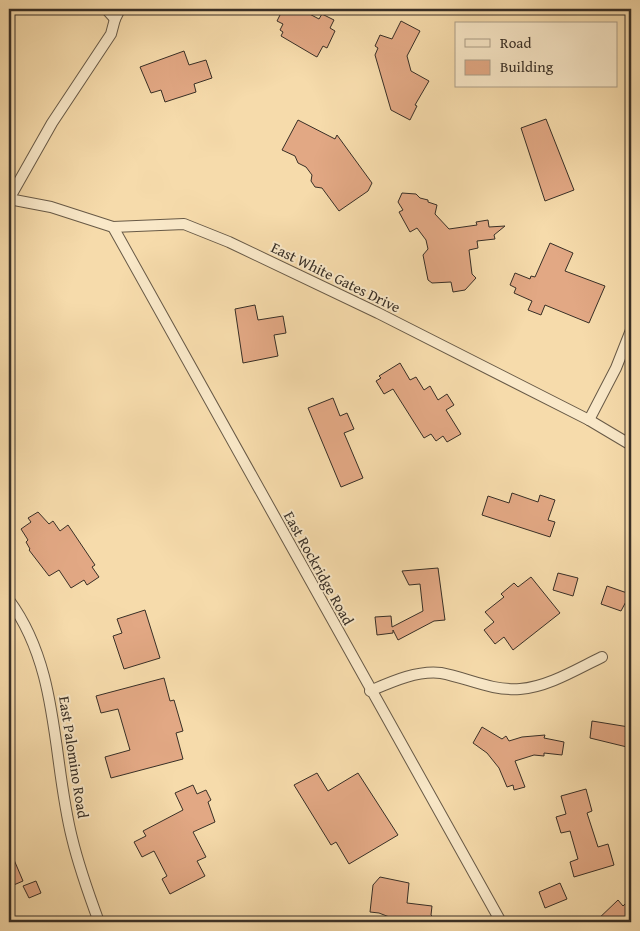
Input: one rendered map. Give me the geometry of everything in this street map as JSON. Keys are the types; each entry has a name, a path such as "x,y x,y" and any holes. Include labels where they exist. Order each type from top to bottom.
{"street":[{"path":"106,9 115,19"},
{"path":"9,199 52,123 111,34 120,9"},
{"name":"East White Gates Drive","path":"9,199 51,207 113,227 184,224 229,242 378,313 589,420 631,444"},
{"name":"East Rockridge Road","path":"113,227 370,691 501,922"},
{"path":"589,420 616,368 631,330"},
{"name":"East Palomino Road","path":"9,600 33,644 48,687 59,769 72,838 99,922"},
{"path":"370,691 422,673 440,673 500,689 522,689 566,675 602,657"}],"building":[{"path":"283,9 300,9 319,19 322,14 334,20 330,28 335,31 327,48 323,46 317,57 281,36 283,32 280,30 283,24 277,21"},
{"path":"401,21 420,31 407,56 411,71 429,81 415,105 417,106 410,120 391,110 375,55 378,48 375,46 380,35 392,39"},
{"path":"184,51 189,65 206,60 212,78 194,84 196,92 165,102 161,90 151,93 140,67"},
{"path":"546,119 574,190 545,201 521,128"},
{"path":"298,120 335,139 337,135 372,183 368,191 339,211 322,188 315,187 311,181 312,175 306,167 298,163 295,156 282,150"},
{"path":"402,193 416,194 420,198 437,205 435,214 449,229 477,225 476,222 488,220 489,227 505,226 494,235 495,239 477,241 478,248 469,250 472,274 476,278 465,290 453,292 451,282 432,283 428,280 423,255 428,249 426,240 417,228 410,232 399,212 403,210 398,202"},
{"path":"550,243 573,253 565,271 605,286 589,323 545,305 541,315 528,310 532,301 514,293 516,288 510,285 515,273 530,279 531,276 535,277"},
{"path":"255,305 258,320 283,316 286,333 274,335 278,356 243,363 235,309"},
{"path":"400,363 410,380 416,377 424,390 430,386 438,400 447,394 454,405 446,410 461,434 447,442 443,436 436,441 431,434 424,438 393,389 384,394 376,381 381,378 379,376"},
{"path":"333,398 340,416 347,413 354,429 344,433 363,478 341,487 308,408"},
{"path":"512,493 538,502 540,495 555,500 548,520 555,522 550,537 482,515 488,496 509,503"},
{"path":"38,512 49,524 53,521 60,531 68,525 95,565 92,567 99,577 87,585 84,580 71,588 59,570 49,576 29,550 26,542 28,540 21,529 31,522 28,518"},
{"path":"438,568 445,620 434,621 398,640 393,630 393,633 377,635 375,617 391,616 392,627 423,611 420,584 409,585 402,571"},
{"path":"558,573 578,578 573,596 553,590"},
{"path":"531,577 560,613 513,650 504,637 495,644 484,630 494,622 485,612 504,597 501,594 514,583 518,587"},
{"path":"607,586 630,594 621,611 601,604"},
{"path":"145,610 160,658 124,669 113,636 122,633 117,619"},
{"path":"164,678 170,701 174,700 183,731 176,733 183,759 111,778 105,757 130,750 118,709 101,713 96,696"},
{"path":"592,721 629,727 628,736 631,736 631,748 590,738"},
{"path":"482,727 502,739 506,736 509,741 522,737 545,735 544,738 564,742 562,755 544,753 544,756 534,755 515,761 525,787 514,790 513,785 507,787 499,768 487,753 473,743"},
{"path":"317,773 328,791 358,773 398,835 349,864 336,842 331,845 294,785"},
{"path":"193,785 197,794 206,790 211,800 208,802 215,822 193,832 206,857 197,861 205,876 170,894 162,879 167,876 154,851 142,857 134,842 146,836 143,831 183,810 175,793"},
{"path":"586,789 592,811 587,813 598,847 608,844 614,865 574,877 570,862 578,859 570,831 561,833 556,817 566,814 561,796"},
{"path":"9,848 23,881 9,887"},
{"path":"380,877 409,883 407,903 432,906 431,915 438,922 402,922 379,913 370,912 373,885"},
{"path":"36,881 41,893 29,898 23,886"},
{"path":"560,883 567,899 545,908 539,892"},
{"path":"631,898 631,922 595,922 618,900 623,906"}]}
